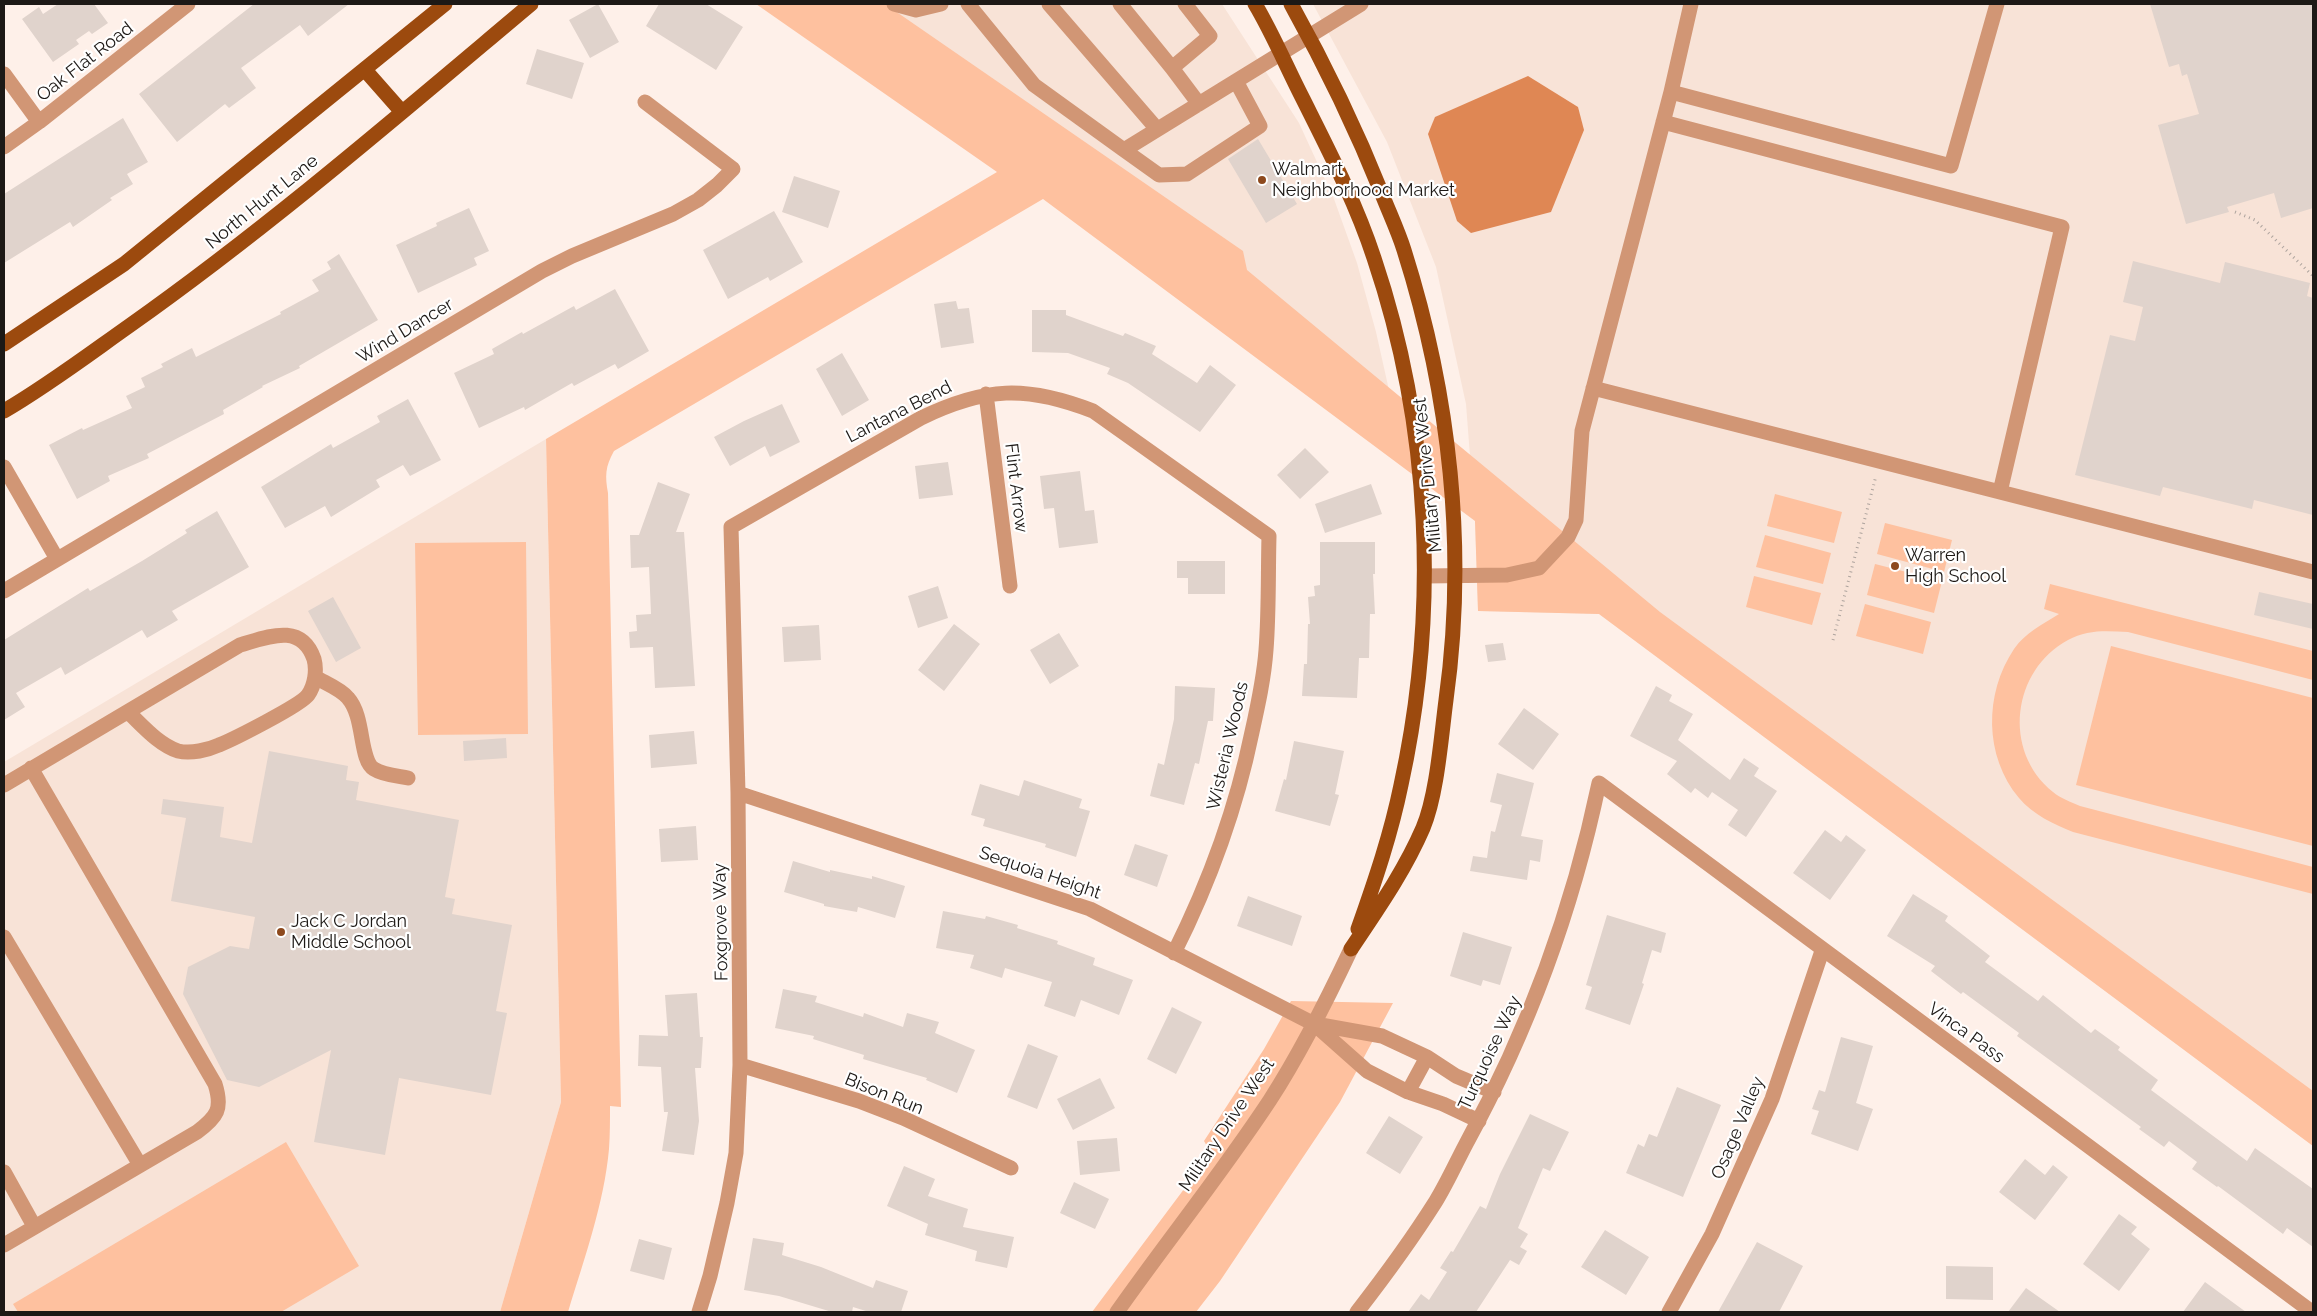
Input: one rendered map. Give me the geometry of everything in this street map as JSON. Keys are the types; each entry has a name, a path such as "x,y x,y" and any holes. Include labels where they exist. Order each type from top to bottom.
{"main road":[{"path":"4,344 124,264 445,4"},
{"name":"North Hunt Lane","path":"4,412 199,276 402,112 531,4"},
{"name":"Military Drive West","path":"1255,4 1339,172 1374,257 1406,379 1417,452 1424,524 1422,651 1402,784 1376,875 1351,949"},
{"name":"Military Drive West","path":"1291,4 1309,36 1378,184 1404,247 1425,324 1436,374 1448,449 1455,523 1453,653 1440,750 1423,827 1397,881 1351,949"},
{"path":"365,70 402,112"}],"street":[{"name":"Oak Flat Road","path":"4,147 39,122 188,4"},
{"path":"894,4 916,10 941,4"},
{"path":"968,4 1034,84 1159,175 1188,174 1260,126 1236,81"},
{"path":"1049,4 1157,129"},
{"path":"1120,4 1199,104"},
{"path":"1172,68 1210,36 1185,4"},
{"path":"1124,150 1360,4"},
{"path":"1424,576 1507,575 1539,568 1568,537 1576,520 1582,432 1663,122 1691,4"},
{"path":"1670,92 1951,166 1997,4"},
{"path":"4,74 39,122"},
{"name":"Wind Dancer","path":"4,591 542,271 572,256 673,214 698,200 718,185 733,169 645,102"},
{"path":"1663,122 2062,227 2000,492"},
{"path":"1593,388 2313,572"},
{"name":"Lantana Bend","path":"730,528 920,418 950,404 986,394 1022,393 1044,395 1093,411 1269,536"},
{"name":"Flint Arrow","path":"986,394 1010,586"},
{"path":"4,467 56,559"},
{"name":"Foxgrove Way","path":"699,1312 716,1248 736,1153 740,1065 738,793 730,528"},
{"name":"Wisteria Woods","path":"1174,953 1213,869 1235,804 1245,767 1261,691 1266,651 1269,536"},
{"path":"4,784 240,645 275,634 297,637 309,646 316,665 315,677 308,696 291,708 220,745 201,751 180,751 160,742 128,712"},
{"path":"315,677 347,696 353,704 360,721 365,760 374,770 408,778"},
{"path":"4,1245 212,1121 218,1110 220,1098 210,1076 31,768"},
{"name":"Vinca Pass","path":"1599,783 1741,888 1822,951 2312,1312"},
{"name":"Turquoise Way","path":"1357,1312 1436,1200 1494,1092 1526,1025 1562,928 1592,819 1599,783"},
{"name":"Sequoia Height","path":"738,793 1056,897 1126,926 1174,953 1314,1024 1367,1071 1408,1092 1443,1104 1479,1121"},
{"path":"4,937 140,1165"},
{"name":"Military Drive West","path":"1117,1312 1272,1098 1314,1024 1351,949"},
{"name":"Osage Valley","path":"1669,1312 1712,1234 1772,1099 1822,951"},
{"name":"Sequoia Height","path":"1314,1024 1382,1036 1427,1057 1456,1076 1494,1092"},
{"path":"1408,1092 1427,1057"},
{"name":"Bison Run","path":"740,1065 859,1101 903,1118 1011,1168"},
{"path":"4,1172 34,1226"}],"path":[{"path":"2235,212 2255,220 2313,276"},
{"path":"1833,640 1880,461"}],"shaded area":[{"path":"756,4 885,4 1243,251 1247,270 1660,612 2313,1091 2313,1146 1599,614 1478,611 1475,521 1043,199 614,451 611,457 606,476 608,493 621,1107 610,1106 609,1149 603,1190 593,1231 568,1312 500,1312 561,1102 546,439 997,172"},
{"path":"854,4 1222,4 1299,123 1334,199 1357,263 1376,332 1393,408"},
{"name":"Warren High School","path":"1313,4 2313,4 2313,1146 1599,614 1478,611 1475,521 1466,404 1436,267 1387,142"},
{"path":"1528,76 1578,107 1584,130 1551,212 1471,233 1457,221 1428,134 1435,117"},
{"name":"Jack C Jordan Middle School","path":"546,439 561,1102 500,1312 4,1312 4,762"},
{"path":"1775,494 1842,512 1834,543 1767,526"},
{"path":"1885,523 1952,540 1944,572 1877,554"},
{"path":"1765,535 1831,553 1823,584 1756,567"},
{"path":"526,542 528,734 418,735 415,543"},
{"path":"1875,564 1942,581 1934,613 1867,595"},
{"path":"1754,576 1821,593 1812,625 1746,607"},
{"path":"2050,584 2313,651 2313,680 2128,632 2090,632 2075,636 2049,653 2035,671 2025,690 2020,712 2021,734 2026,755 2037,775 2059,796 2080,806 2313,867 2313,894 2073,832 2037,814 2019,798 1999,763 1992,725 1993,705 1997,685 2004,667 2018,643 2059,614 2044,609"},
{"path":"1865,604 1931,622 1923,654 1856,636"},
{"path":"2111,646 2313,698 2313,846 2076,785"},
{"path":"1291,1001 1393,1003 1340,1102 1220,1281 1196,1312 1092,1312 1211,1153 1204,1141 1264,1049"},
{"path":"286,1142 359,1266 281,1312 18,1312 13,1304"}],"building":[{"path":"58,4 94,4 108,23 92,34 89,31 76,40 79,44 53,62 22,19 39,7 43,14"},
{"path":"254,4 349,4 308,36 300,25 241,68 256,88 229,108 225,104 177,142 139,94"},
{"path":"598,4 619,42 590,58 569,20"},
{"path":"659,4 706,4 743,27 716,70 646,26"},
{"path":"2150,4 2313,4 2313,208 2281,218 2274,193 2227,207 2229,212 2186,224 2158,125 2199,114 2187,74 2182,76 2179,64 2169,67"},
{"path":"537,49 584,63 572,99 526,84"},
{"path":"123,118 148,162 127,174 133,184 110,198 112,200 73,227 70,222 4,263 4,194"},
{"name":"Walmart Neighborhood Market","path":"1258,139 1297,204 1266,223 1228,159"},
{"path":"794,176 840,191 828,228 782,212"},
{"path":"469,208 489,251 474,258 477,265 418,293 396,245 437,226 436,223"},
{"path":"774,211 803,262 770,281 768,277 728,299 703,250"},
{"path":"339,254 378,320 299,366 300,368 262,386 223,410 224,414 147,454 149,458 108,476 110,481 77,499 49,445 82,428 83,430 132,408 126,396 145,387 141,378 163,367 161,364 192,348 196,357 281,314 280,312 319,291 312,280 331,269 327,262"},
{"path":"2133,261 2220,283 2225,262 2310,283 2307,296 2313,298 2313,515 2254,500 2252,509 2163,487 2160,496 2075,475 2110,335 2135,341 2143,307 2123,302"},
{"path":"615,289 649,351 618,369 615,364 574,386 572,383 525,410 524,407 479,428 454,373 494,354 492,349 522,332 523,334 574,306 576,310"},
{"path":"956,301 958,309 969,308 974,343 941,348 934,304"},
{"path":"1032,310 1066,310 1066,315 1123,336 1125,333 1156,346 1152,354 1197,383 1210,365 1236,385 1200,432 1128,383 1107,374 1110,368 1068,353 1032,352"},
{"path":"842,353 869,400 842,416 816,369"},
{"path":"408,399 441,460 410,476 403,465 376,480 380,487 331,517 325,506 285,528 261,487 331,444 333,448 380,422 377,416"},
{"path":"782,404 800,442 770,457 765,446 730,466 714,437"},
{"path":"1305,448 1329,472 1300,499 1277,475"},
{"path":"948,462 953,495 919,499 915,466"},
{"path":"1080,471 1085,511 1094,510 1098,543 1059,548 1054,508 1044,509 1040,476"},
{"path":"658,482 690,494 676,532 684,532 695,686 655,688 653,647 630,648 629,632 637,631 636,615 651,614 649,567 631,568 630,535 639,535"},
{"path":"1371,484 1382,514 1325,533 1315,504"},
{"path":"217,511 249,567 172,611 178,620 147,638 142,630 65,675 61,667 16,693 25,707 4,720 4,640 88,588 90,591 142,561 187,533 185,530"},
{"path":"1320,542 1375,542 1375,574 1373,574 1375,614 1370,614 1369,658 1359,658 1357,698 1302,696 1304,664 1307,664 1308,624 1310,624 1308,597 1315,596 1314,586 1320,585"},
{"path":"1177,561 1225,561 1225,594 1188,594 1188,578 1177,578"},
{"path":"938,586 948,618 918,628 908,596"},
{"path":"2259,592 2313,604 2313,629 2254,615"},
{"path":"333,597 361,648 336,662 308,611"},
{"path":"954,624 980,644 944,691 918,670"},
{"path":"819,625 821,660 784,662 782,627"},
{"path":"1059,633 1079,666 1050,684 1030,650"},
{"path":"1503,643 1506,660 1488,662 1485,645"},
{"path":"1175,686 1215,688 1213,721 1208,721 1199,764 1195,763 1184,805 1150,796 1158,763 1164,765 1174,719"},
{"path":"1656,686 1672,695 1669,701 1693,714 1678,740 1730,780 1744,758 1759,768 1754,776 1777,791 1746,837 1728,825 1738,810 1712,792 1708,798 1695,788 1691,793 1667,774 1677,761 1630,736"},
{"path":"1524,708 1559,734 1533,770 1498,744"},
{"path":"694,731 697,764 651,768 649,735"},
{"path":"506,738 507,758 464,761 463,741"},
{"path":"1294,741 1344,751 1335,794 1339,795 1330,826 1275,811 1284,779 1286,780"},
{"path":"269,751 348,766 346,780 359,782 356,800 459,820 445,897 455,899 452,914 512,925 496,1011 507,1013 491,1095 399,1078 385,1155 314,1142 331,1050 259,1087 227,1080 183,994 188,967 230,946 249,949 255,917 171,901 186,818 161,814 163,799 224,807 220,837 252,843"},
{"path":"1497,773 1534,783 1521,836 1543,840 1540,862 1530,860 1527,880 1470,871 1473,856 1487,858 1491,831 1495,832 1502,805 1490,802"},
{"path":"1024,780 1082,799 1079,808 1090,811 1076,857 1045,847 1046,844 983,826 985,819 971,815 980,784 1019,796"},
{"path":"696,826 698,860 661,862 659,829"},
{"path":"1825,830 1841,842 1846,835 1866,850 1830,900 1793,873"},
{"path":"1135,844 1168,855 1157,887 1124,875"},
{"path":"793,861 830,872 830,870 872,879 872,876 905,886 895,918 858,907 857,912 824,906 824,904 784,892"},
{"path":"1913,894 1948,916 1945,921 1990,956 1985,962 2038,1001 2043,995 2091,1033 2095,1029 2120,1047 2118,1050 2158,1080 2151,1090 2247,1161 2255,1148 2313,1189 2313,1247 2287,1228 2283,1234 2192,1169 2197,1162 2169,1141 2164,1147 2139,1129 2141,1127 2017,1036 2019,1033 1963,992 1961,994 1931,971 1935,966 1887,936"},
{"path":"1248,896 1302,916 1292,946 1237,926"},
{"path":"943,911 985,919 986,916 1018,925 1017,928 1058,941 1057,944 1095,958 1093,965 1133,980 1119,1015 1081,1000 1075,1017 1044,1006 1052,982 1005,968 1002,978 970,968 974,955 936,948"},
{"path":"1607,915 1666,933 1661,953 1652,950 1642,983 1644,984 1630,1025 1585,1009 1592,987 1586,985"},
{"path":"1463,932 1512,947 1500,985 1483,980 1481,986 1450,976"},
{"path":"783,989 817,996 815,1002 863,1017 864,1013 903,1027 907,1013 939,1022 935,1033 975,1050 957,1093 926,1080 927,1078 863,1059 864,1055 813,1039 814,1036 775,1028"},
{"path":"697,993 700,1037 703,1037 701,1068 695,1068 699,1121 694,1155 662,1151 668,1112 664,1112 661,1067 638,1066 639,1035 668,1036 665,995"},
{"path":"1172,1007 1202,1022 1176,1074 1147,1059"},
{"path":"1841,1037 1873,1046 1856,1103 1873,1109 1858,1151 1811,1134 1819,1111 1812,1109 1819,1090 1825,1092"},
{"path":"1028,1044 1058,1056 1037,1109 1007,1097"},
{"path":"1100,1078 1115,1108 1073,1130 1057,1099"},
{"path":"1677,1087 1721,1105 1683,1197 1626,1173 1638,1144 1644,1147 1649,1134 1657,1137"},
{"path":"1530,1114 1569,1132 1550,1171 1543,1168 1518,1228 1528,1234 1520,1247 1527,1251 1519,1265 1510,1260 1476,1312 1408,1312 1421,1294 1429,1300 1447,1272 1440,1268 1451,1251 1453,1252 1480,1206 1486,1209 1500,1174"},
{"path":"1389,1116 1423,1137 1400,1174 1366,1153"},
{"path":"1117,1138 1120,1171 1080,1175 1077,1141"},
{"path":"2025,1159 2045,1175 2053,1165 2068,1177 2035,1220 1999,1192"},
{"path":"904,1166 935,1179 928,1196 968,1209 963,1227 1014,1237 1007,1268 975,1261 977,1251 925,1235 928,1224 887,1206"},
{"path":"1074,1182 1109,1199 1095,1229 1060,1213"},
{"path":"2119,1214 2137,1227 2131,1234 2150,1249 2119,1291 2083,1264"},
{"path":"1605,1230 1649,1257 1626,1295 1581,1267"},
{"path":"753,1238 784,1243 782,1255 821,1267 873,1288 876,1280 908,1291 901,1312 869,1312 853,1307 852,1312 832,1312 779,1296 744,1290"},
{"path":"639,1239 672,1248 664,1280 630,1271"},
{"path":"1757,1242 1803,1266 1779,1312 1718,1312"},
{"path":"1946,1266 1993,1267 1993,1300 1946,1299"},
{"path":"2205,1282 2246,1312 2183,1312"},
{"path":"2026,1288 2060,1312 2008,1312"}],"place":[{"name":"Walmart Neighborhood Market","path":"1262,180"},
{"name":"Warren High School","path":"1895,566"},
{"name":"Jack C Jordan Middle School","path":"281,932"}]}
